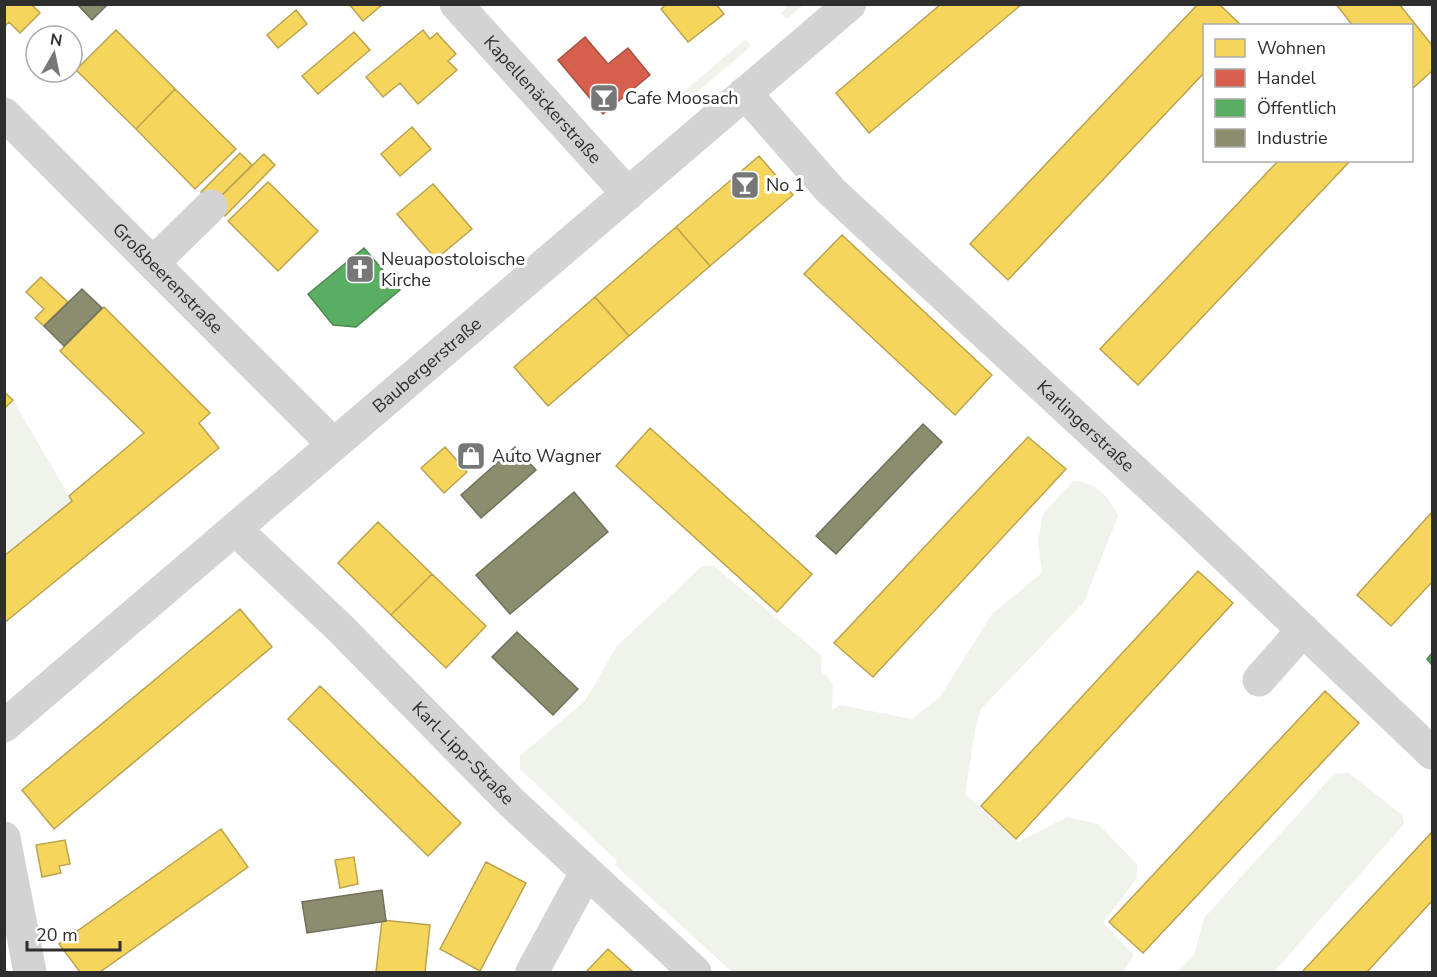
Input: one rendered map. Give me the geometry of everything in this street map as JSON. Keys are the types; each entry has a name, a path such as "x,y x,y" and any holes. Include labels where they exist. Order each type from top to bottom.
{"street":[{"name":"Kapellenäckerstraße","path":"456,4 628,194"},
{"name":"Baubergerstraße","path":"4,726 850,4"},
{"name":"Karlingerstraße","path":"744,93 831,191 1182,514 1432,753"},
{"name":"Großbeerenstraße","path":"4,114 333,444"},
{"path":"153,263 211,206"},
{"name":"Karl-Lipp-Straße","path":"235,529 339,627 511,802 695,972"},
{"path":"1259,680 1303,630"},
{"path":"4,838 30,972"},
{"path":"532,972 586,873"}],"shaded area":[{"path":"790,4 803,5 787,19 781,13"},
{"path":"746,39 751,46 689,99 683,92"},
{"path":"13,400 72,501 5,556 5,409"},
{"path":"1073,481 1088,484 1101,491 1118,516 1084,602 981,709 976,725 965,794 1018,842 1067,817 1098,824 1137,864 1137,878 1103,923 1134,955 1123,972 732,972 615,865 617,861 520,769 520,756 585,701 617,646 702,566 714,566 822,656 821,671 833,683 832,710 840,705 912,719 940,697 992,614 1042,573 1038,541 1043,514"},
{"path":"1349,773 1402,815 1404,824 1274,972 1177,972 1194,955 1204,918 1334,774"}],"building: Wohnen":[{"path":"4,4 31,4 40,13 29,24 24,24 24,29 20,33 9,22 4,27"},
{"path":"349,4 383,4 363,21"},
{"path":"666,4 716,4 724,14 688,42 661,9"},
{"path":"941,4 1022,4 869,133 836,93"},
{"path":"1198,4 1219,4 1240,24 1203,24 1203,74 1008,280 970,244"},
{"path":"1336,4 1399,4 1432,45 1432,71 1413,88 1413,24 1351,24"},
{"path":"296,10 307,24 278,48 267,35"},
{"path":"116,30 175,89 136,129 84,78 84,62"},
{"path":"423,30 430,39 437,33 456,54 448,61 457,70 418,104 400,83 383,97 366,77"},
{"path":"354,32 370,50 318,94 302,76"},
{"path":"175,89 236,149 195,189 136,129"},
{"path":"412,127 431,149 400,176 381,154"},
{"path":"240,153 252,165 213,204 201,192"},
{"path":"264,154 275,165 225,216 213,204"},
{"path":"759,156 793,195 710,266 676,227"},
{"path":"1277,162 1349,162 1138,385 1100,349"},
{"path":"268,182 318,231 278,271 228,221"},
{"path":"433,184 472,229 436,259 397,214"},
{"path":"676,227 710,266 629,336 595,297"},
{"path":"842,235 992,375 955,415 804,274"},
{"path":"41,277 68,302 44,326 35,318 44,309 26,292"},
{"path":"595,297 629,336 548,406 514,367"},
{"path":"104,307 210,413 199,423 219,448 4,623 4,556 72,501 69,496 144,433 60,351"},
{"path":"4,392 13,400 4,409"},
{"path":"650,428 812,574 777,612 616,466"},
{"path":"1028,437 1066,469 873,677 834,643"},
{"path":"445,447 467,472 444,493 421,468"},
{"path":"1432,512 1432,582 1391,626 1357,595"},
{"path":"378,522 432,574 391,615 338,563"},
{"path":"1198,571 1233,603 1016,839 981,806"},
{"path":"432,574 486,626 446,668 391,615"},
{"path":"240,609 272,647 54,829 22,790"},
{"path":"320,686 461,823 428,856 288,719"},
{"path":"1325,691 1359,723 1143,953 1109,922"},
{"path":"221,829 248,867 100,972 80,972 59,944"},
{"path":"1432,832 1432,901 1367,972 1302,972"},
{"path":"65,840 70,864 59,866 61,873 42,877 36,845"},
{"path":"354,857 358,884 340,888 335,860"},
{"path":"486,862 526,883 480,971 440,949"},
{"path":"382,920 430,925 425,972 376,972"},
{"path":"608,949 632,971 586,972"}],"building: Handel":[{"path":"585,37 608,64 628,48 650,75 603,114 558,60"}],"building: Öffentlich":[{"name":"Neuapostoloische Kirche","path":"364,248 400,290 356,327 333,325 308,294"},
{"path":"1432,653 1432,665 1427,659"}],"building: Industrie":[{"path":"77,4 108,4 92,20"},
{"path":"82,289 102,308 64,346 44,326"},
{"path":"923,424 942,442 836,554 816,536"},
{"path":"515,447 536,470 481,518 461,495"},
{"path":"574,492 608,532 510,614 476,575"},
{"path":"517,632 578,689 553,715 492,657"},
{"path":"382,890 386,921 307,933 302,902"}],"place":[{"name":"Cafe Moosach","path":"604,98"},
{"name":"No 1","path":"745,185"},
{"name":"Neuapostoloische Kirche","path":"360,269"},
{"name":"Auto Wagner","path":"471,456"}]}
